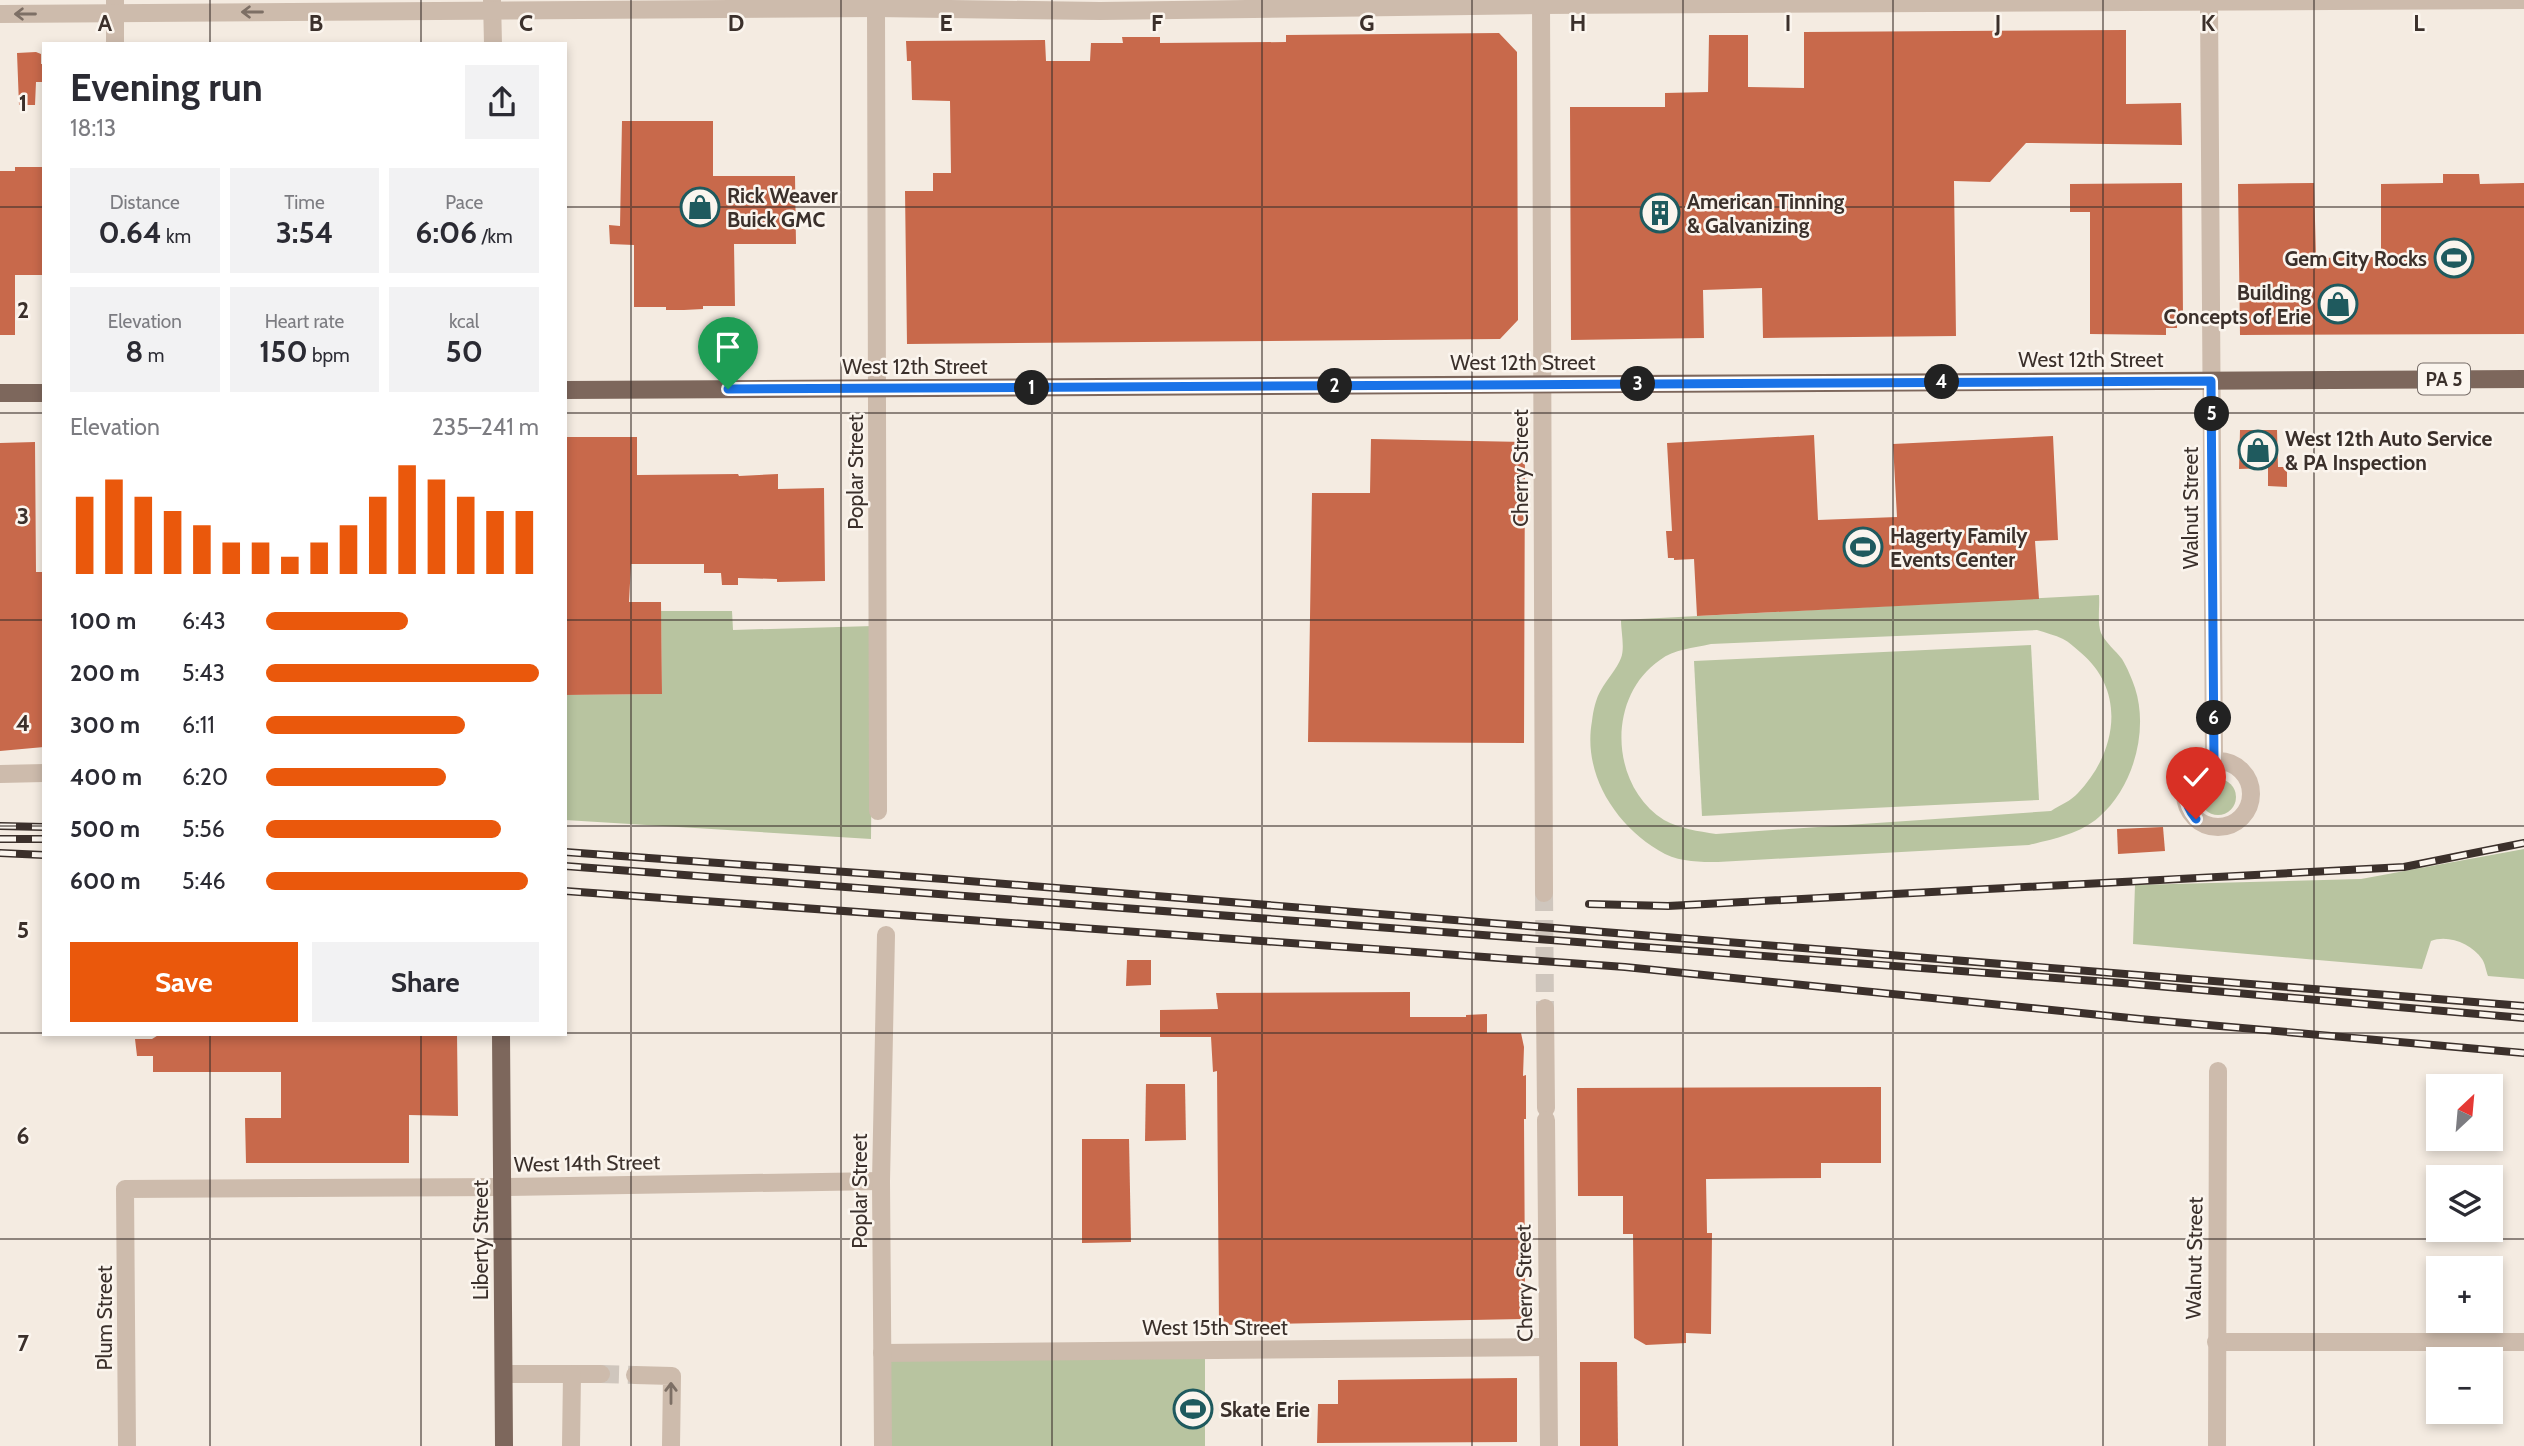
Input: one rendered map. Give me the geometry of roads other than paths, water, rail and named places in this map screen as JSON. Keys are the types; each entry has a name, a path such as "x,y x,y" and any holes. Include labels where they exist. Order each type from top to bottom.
{"main road":[{"name":"West 12th Street","path":"567,390 2524,379"},
{"path":"0,393 42,393"},
{"name":"Liberty Street","path":"501,1036 504,1446"}],"street":[{"path":"0,14 115,7 676,5 876,8 990,5 1100,11 1541,2 2524,0"},
{"name":"Cherry Street","path":"1541,2 1544,893"},
{"name":"Walnut Street","path":"2209,2 2214,761"},
{"path":"492,5 492,42"},
{"path":"115,7 115,42"},
{"name":"Poplar Street","path":"876,8 878,811"},
{"path":"0,774 42,773"},
{"name":"Poplar Street","path":"883,1446 881,1181 886,935"},
{"name":"Cherry Street","path":"1545,1008 1549,1446"},
{"name":"Walnut Street","path":"2217,1446 2218,1071"},
{"name":"West 14th Street","path":"125,1189 881,1181"},
{"name":"Plum Street","path":"125,1189 127,1446"},
{"path":"2216,1342 2524,1342"},
{"name":"West 15th Street","path":"882,1353 1548,1347"},
{"path":"504,1374 601,1374"},
{"path":"571,1446 572,1374"},
{"path":"635,1375 671,1376 671,1446"}],"tunnel":[{"path":"1544,893 1545,1008"},
{"path":"601,1374 635,1375"}],"railway":[{"path":"0,826 42,827"},
{"path":"0,839 42,839"},
{"path":"1589,904 1668,906 2404,867 2524,843"},
{"path":"567,852 944,879 2524,1006"},
{"path":"0,853 42,855"},
{"path":"567,866 2122,983 2524,1018"},
{"path":"567,891 1625,967 2140,1019 2524,1053"}],"place":[{"name":"Rick Weaver Buick GMC","path":"700,207"},
{"name":"American Tinning & Galvanizing","path":"1660,213"},
{"name":"Gem City Rocks","path":"2454,258"},
{"name":"Building Concepts of Erie","path":"2338,304"},
{"name":"West 12th Auto Service & PA Inspection","path":"2258,450"},
{"name":"Hagerty Family Events Center","path":"1863,547"},
{"name":"Skate Erie","path":"1193,1409"}]}
